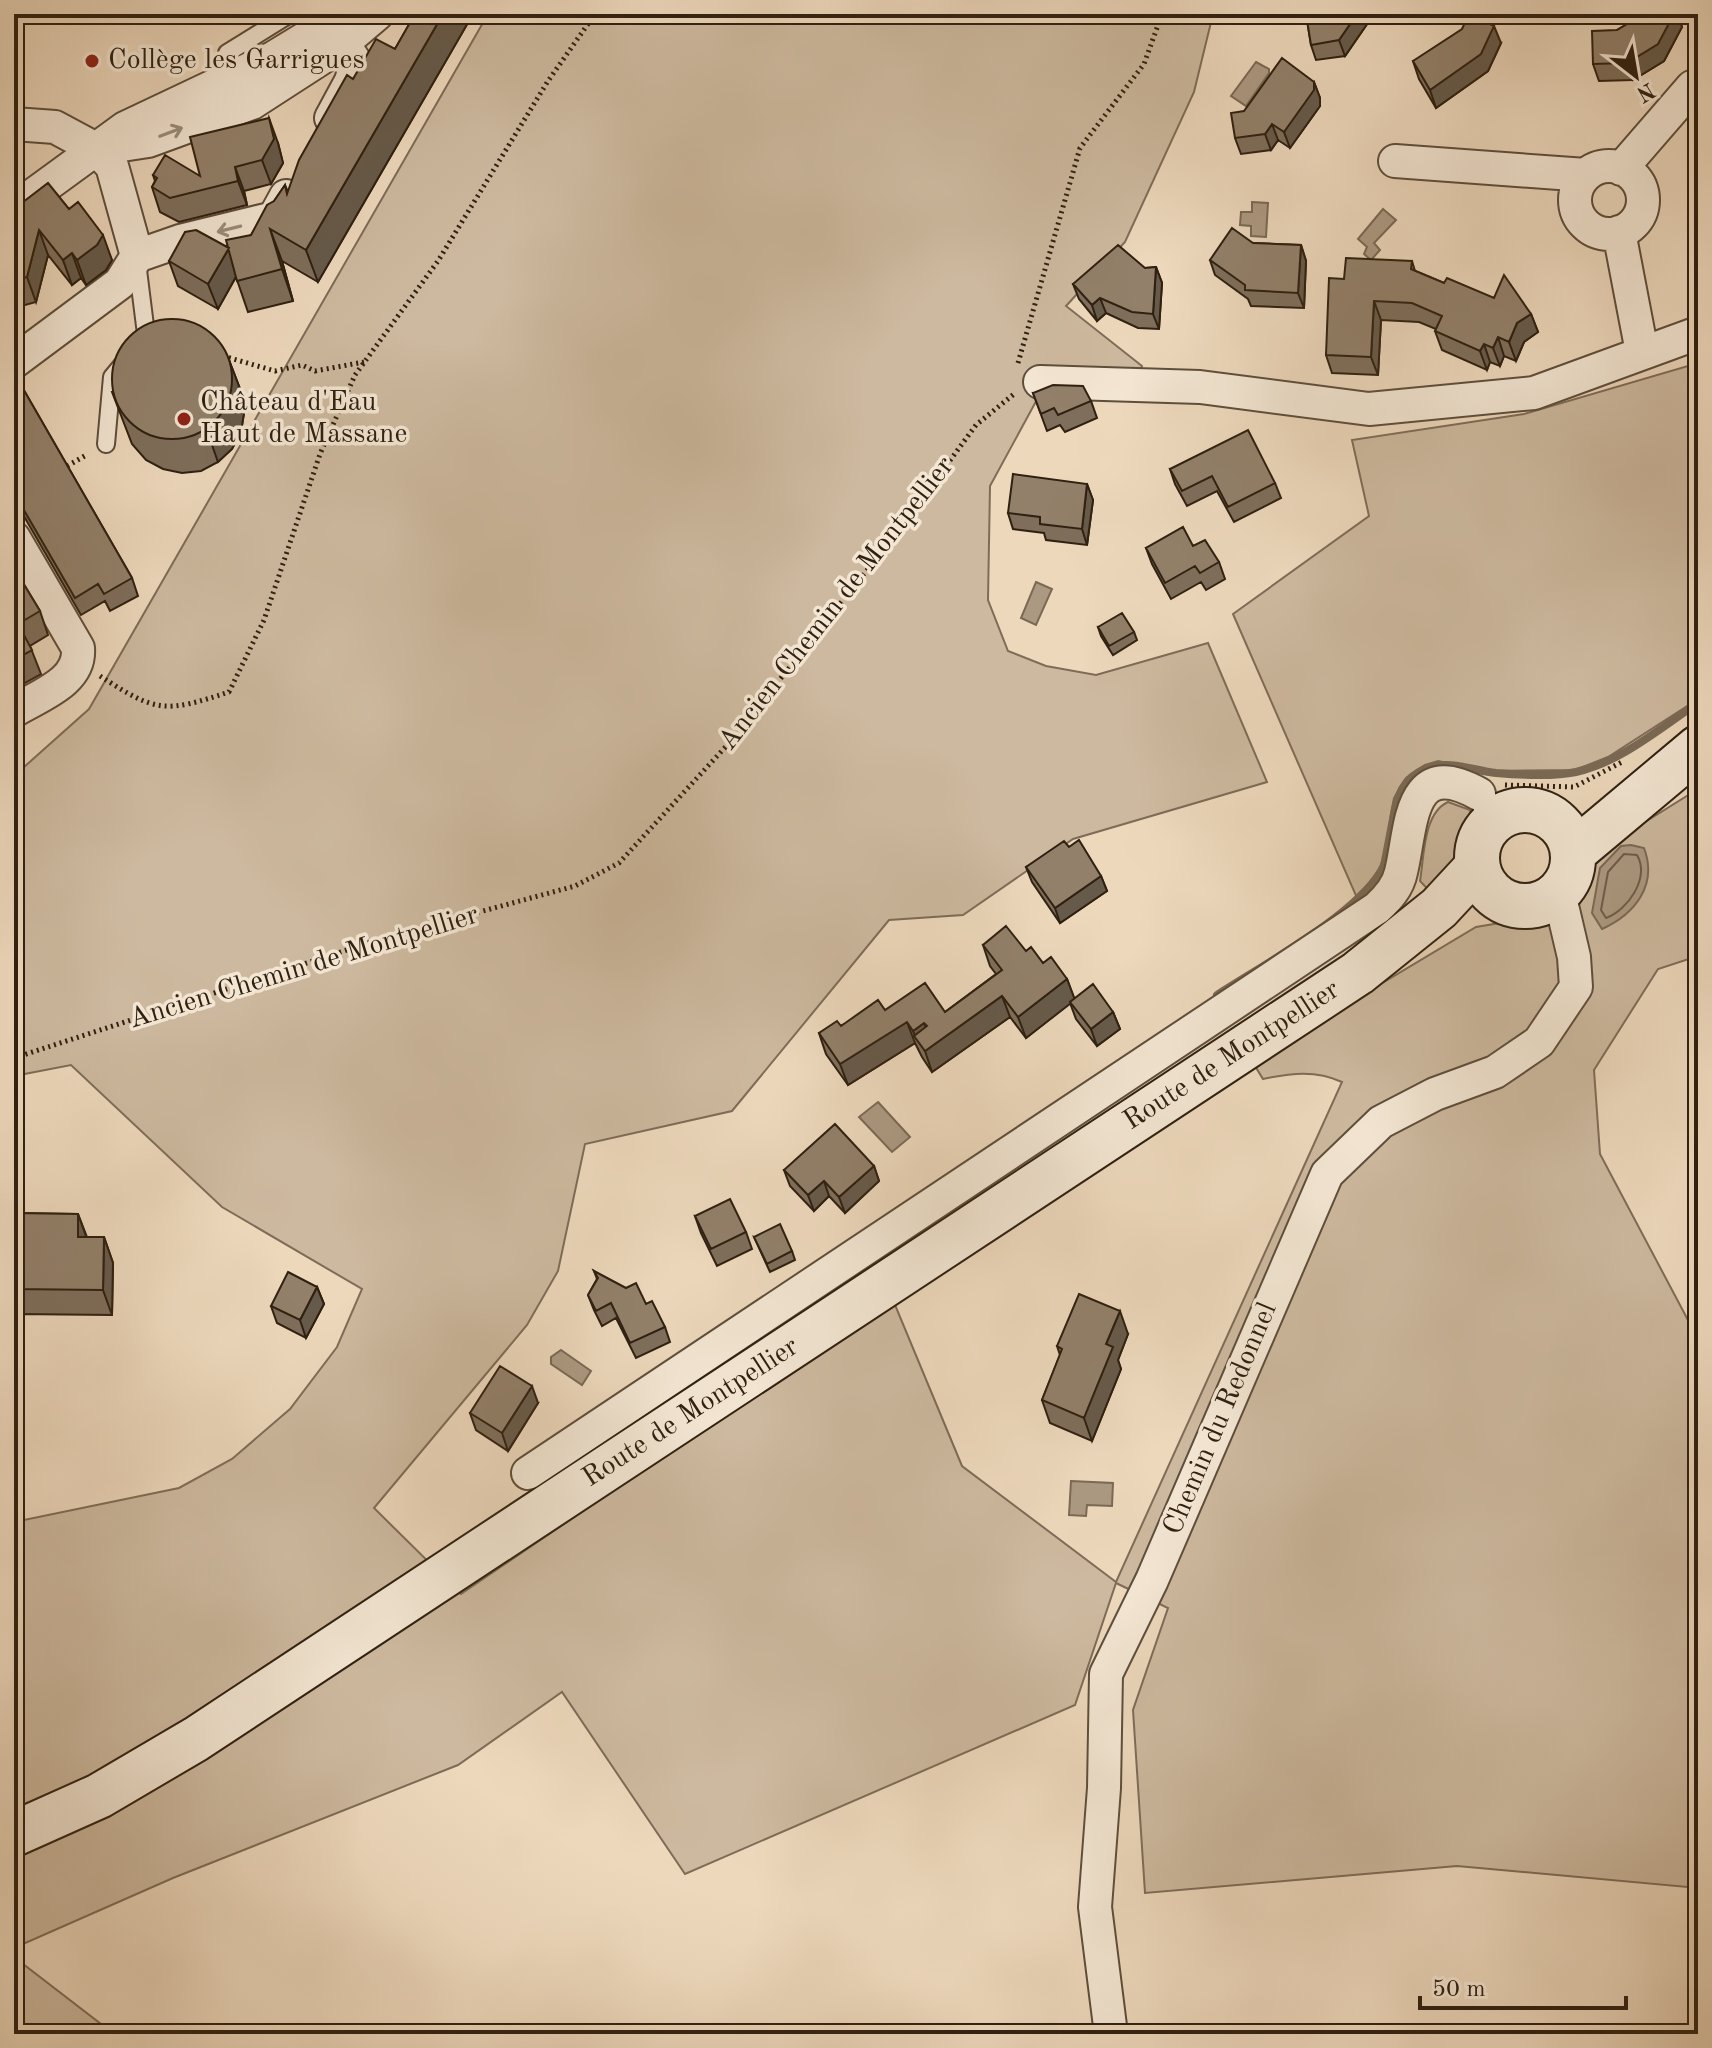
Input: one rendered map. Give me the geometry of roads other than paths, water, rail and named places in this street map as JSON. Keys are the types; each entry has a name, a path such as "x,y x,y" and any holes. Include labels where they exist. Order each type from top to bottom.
{"street":[{"path":"14,209 125,128 273,58 314,33 340,28 377,14"},
{"path":"96,149 148,141 252,103 340,28"},
{"path":"14,362 120,283 137,256 180,241 274,218 351,81 356,63 340,28"},
{"path":"1621,169 1692,87"},
{"path":"14,124 55,127 96,149 112,166 137,256"},
{"path":"1395,161 1586,175 1603,167 1621,169 1637,181 1643,201 1635,221 1619,232 1596,231 1579,217 1575,194 1586,175"},
{"path":"1619,232 1642,352"},
{"path":"1040,382 1200,387 1369,409 1534,393 1698,333"},
{"path":"14,538 78,648 79,663 71,675 14,711"},
{"path":"1563,835 1694,750"},
{"path":"528,1473 1377,908 1391,895 1401,875 1411,812 1418,797 1430,786 1446,782 1461,784 1513,857 1571,874 1563,835 1538,811 1513,857"},
{"name":"Route de Montpellier","path":"14,1834 99,1796 196,1739 1358,973 1513,857"},
{"name":"Chemin du Redonnel","path":"1111,2034 1095,1907 1104,1788 1106,1674 1152,1580 1327,1174 1381,1122 1435,1094 1495,1072 1539,1042 1576,987 1513,857"}],"lane":[{"path":"221,83 227,53 290,14"},
{"path":"106,444 112,377 146,334 137,256"}],"water":[{"path":"1256,62 1269,69 1269,73 1246,106 1231,96"},
{"path":"1252,202 1268,203 1266,237 1251,236 1251,226 1240,225 1241,212 1252,212"},
{"path":"1383,209 1396,220 1374,243 1380,250 1371,260 1364,254 1367,247 1358,239"},
{"path":"1036,582 1052,589 1036,625 1021,618"},
{"path":"1621,846 1644,848 1648,861 1646,886 1633,907 1602,929 1592,913 1600,868"},
{"path":"878,1102 910,1137 892,1152 859,1117"},
{"path":"561,1350 591,1371 582,1385 551,1364 551,1357"},
{"path":"1071,1481 1113,1483 1112,1506 1087,1505 1086,1516 1069,1515"}],"waterway":[{"path":"1217,995 1306,939 1368,888 1386,859 1400,792 1419,772 1438,765 1515,774 1576,772 1609,761 1698,703"}],"place":[{"name":"Collège les Garrigues","path":"92,61"},
{"name":"Château d'Eau Haut de Massane","path":"184,419"}]}
